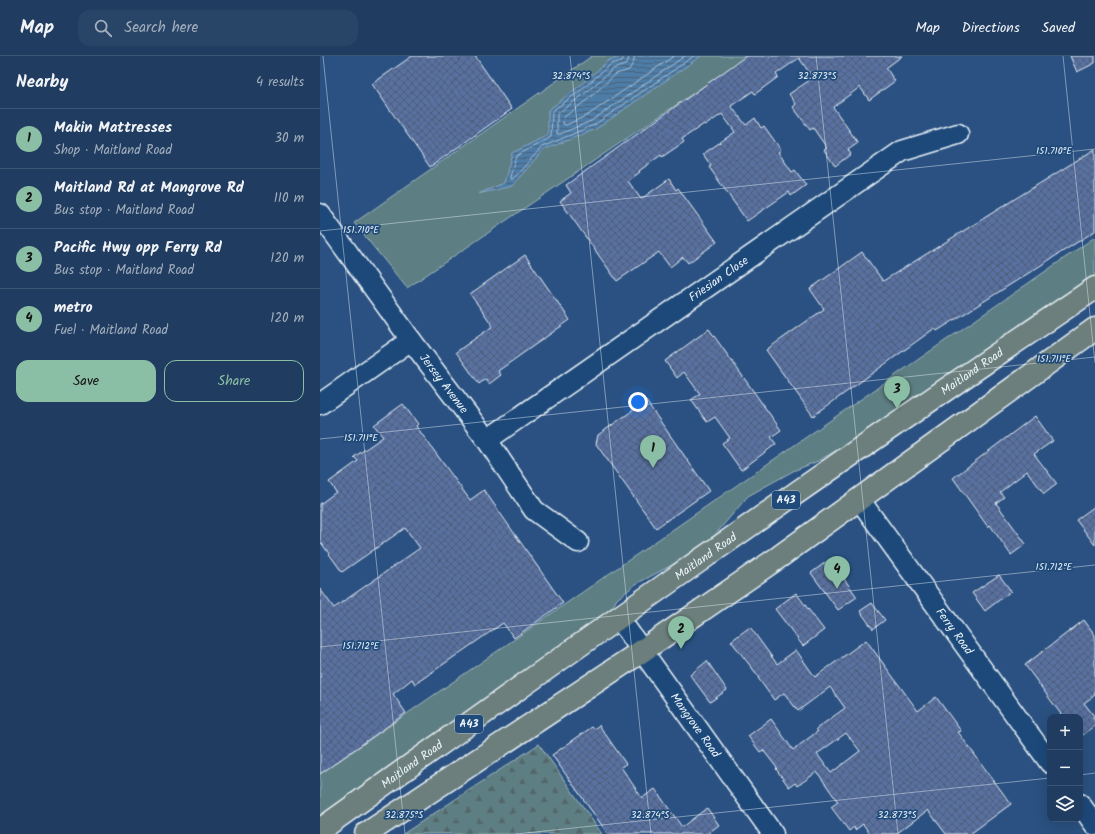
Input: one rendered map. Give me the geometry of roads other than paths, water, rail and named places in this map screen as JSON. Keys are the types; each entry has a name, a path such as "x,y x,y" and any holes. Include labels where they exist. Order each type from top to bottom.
{"highway":[{"name":"Maitland Road","path":"320,830 618,617 954,383 1095,288"},
{"path":"366,834 642,651 779,557 1095,328"}],"street":[{"name":"Friesian Close","path":"486,440 902,151 958,134"},
{"name":"Jersey Avenue","path":"320,214 411,340 486,440 534,510 578,542"},
{"path":"320,404 411,340"},
{"name":"Ferry Road","path":"859,500 1047,759"},
{"name":"Mangrove Road","path":"618,617 773,834"},
{"path":"1083,808 1095,825"}],"water":[{"path":"627,56 701,56 596,129 543,150 512,186 478,194 504,183 512,153 548,135 548,110 577,88 609,60"}],"place":[{"name":"Pacific Hwy opp Ferry Rd","path":"897,409"},
{"name":"Makin Mattresses","path":"653,468"},
{"name":"metro","path":"837,589"},
{"name":"Maitland Rd at Mangrove Rd","path":"681,649"}]}
